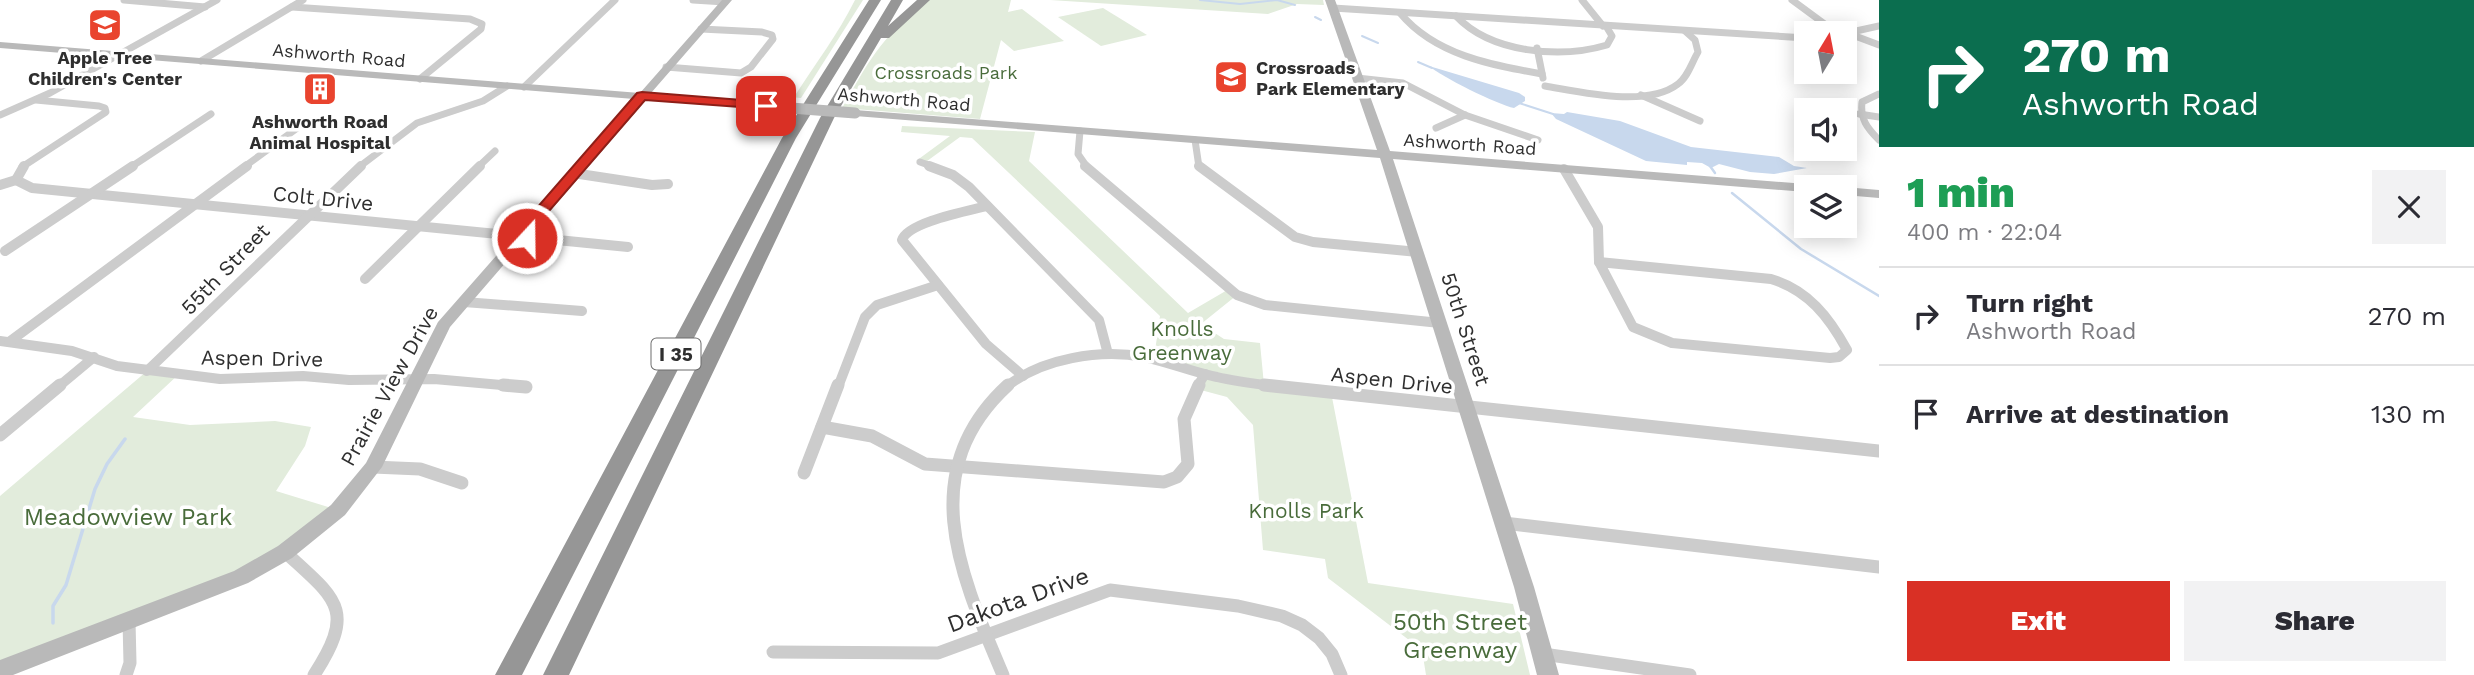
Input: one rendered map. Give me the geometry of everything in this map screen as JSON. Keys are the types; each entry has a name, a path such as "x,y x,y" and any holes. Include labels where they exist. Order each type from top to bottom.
{"highway":[{"path":"851,37 867,0"},
{"name":"I 35","path":"508,675 789,138 875,0"},
{"name":"I 35","path":"556,675 836,100 897,0"},
{"path":"836,100 892,26 925,0"}],"main road":[{"name":"Prairie View Drive","path":"0,670 217,588 285,552 338,510 373,467 443,325 726,1"},
{"name":"50th Street","path":"1332,4 1418,252 1504,523 1548,675"},
{"name":"Ashworth Road","path":"0,45 1794,187"},
{"path":"1857,192 1879,194"}],"street":[{"path":"0,115 34,100 218,0"},
{"path":"201,61 303,0"},
{"path":"524,87 615,0"},
{"path":"693,0 726,1"},
{"path":"1456,16 1462,24 1484,37 1565,51 1600,48 1611,41 1612,36 1582,0"},
{"path":"1792,0 1819,21"},
{"path":"126,1 205,7"},
{"path":"1332,4 1400,13 1794,37"},
{"path":"292,7 470,19 482,24 481,29 420,79"},
{"path":"1400,13 1419,33 1446,48 1505,67 1542,74"},
{"path":"1857,31 1879,26"},
{"path":"667,67 741,73 751,67 772,39 772,36 762,32 701,29"},
{"path":"1537,48 1545,89 1641,95 1666,90 1683,78 1698,52 1695,40 1685,31"},
{"path":"1857,38 1879,45"},
{"path":"1357,78 1403,83 1465,115 1538,140"},
{"name":"55th Street","path":"147,371 198,326 304,215 413,125 435,115 480,104 508,86"},
{"path":"1879,94 1861,102 1859,114 1863,124 1879,140"},
{"path":"1641,95 1700,121"},
{"path":"0,185 16,180 22,167 104,114 105,108 34,100"},
{"path":"5,251 211,114"},
{"path":"1859,114 1879,117"},
{"path":"1436,128 1465,115"},
{"path":"5,341 296,129"},
{"path":"1080,131 1078,154 1084,164 1234,293 1265,305 1440,323"},
{"path":"1195,140 1199,167 1283,230 1313,242 1418,252"},
{"path":"365,279 495,151"},
{"path":"920,162 962,181 1099,320 1108,354"},
{"path":"1564,169 1598,227 1599,261 1633,327 1672,343 1830,358 1839,357 1847,350 1841,337 1810,298 1788,284 1771,279 1599,261"},
{"path":"573,173 652,185 668,184"},
{"name":"Colt Drive","path":"16,180 33,188 628,247"},
{"path":"987,206 916,226 904,234 902,240 986,344 1023,376"},
{"path":"804,473 865,317 872,309 938,285"},
{"path":"464,302 582,311"},
{"name":"Aspen Drive","path":"5,341 72,351 117,366 220,379 303,376 349,380 459,380 526,387"},
{"name":"Aspen Drive","path":"1003,675 968,596 957,552 954,493 958,467 964,440 976,416 997,392 1023,376 1060,361 1108,354 1154,358 1205,374 1264,385 1879,451"},
{"path":"0,435 94,357"},
{"path":"822,427 872,436 925,464 1164,482 1185,472 1190,461 1183,422 1205,374"},
{"path":"373,467 420,469 463,483"},
{"path":"1504,523 1879,567"},
{"path":"285,552 333,598 338,610 339,631 314,675"},
{"name":"Dakota Drive","path":"773,652 939,653 1110,590 1257,608 1284,616 1307,629 1326,647 1340,672"},
{"path":"126,675 130,663 129,622"},
{"path":"1543,654 1690,675"}],"green space":[{"path":"855,0 863,0 801,98 790,97 796,94"},
{"name":"Crossroads Park","path":"928,0 1011,0 1008,12 1022,9 1064,41 1014,51 1001,40 980,119 842,108 845,103 861,104 846,102 871,59 890,35"},
{"path":"1050,0 1323,0 1324,5 1297,4 1268,14"},
{"path":"1103,8 1147,35 1101,46 1058,17"},
{"path":"902,126 1035,132 1029,161 1188,313 1229,289 1237,295 1201,324 1224,339 1260,343 1264,385 1331,392 1368,583 1513,604 1530,675 1426,675 1422,650 1328,578 1325,559 1263,550 1253,425 1227,397 1197,389 1205,375 1154,358 1160,316 972,138 960,137 923,164 916,161 950,136 901,132"},
{"name":"Meadowview Park","path":"147,371 179,374 133,417 190,425 275,421 311,427 305,446 276,491 338,510 285,552 0,670 0,496"}],"water":[{"path":"1429,66 1519,93 1525,97 1525,101 1514,108 1506,106 1457,83"},
{"path":"1567,112 1620,121 1691,147 1779,157 1794,166 1807,168 1774,174 1750,172 1719,164 1711,168 1702,163 1687,162 1687,165 1646,161 1556,119 1551,113"}],"waterway":[{"path":"1200,0 1240,4 1277,0 1295,5"},
{"path":"1315,17 1321,20"},
{"path":"1362,36 1378,43"},
{"path":"1418,62 1432,68"},
{"path":"1519,103 1553,114"},
{"path":"1710,166 1715,173"},
{"path":"1732,193 1801,249 1879,296"},
{"path":"53,623 53,606 66,585 95,489 107,464 125,439"}],"place":[{"name":"Apple Tree Children's Center","path":"105,25"},
{"name":"Crossroads Park Elementary","path":"1231,77"},
{"name":"Ashworth Road Animal Hospital","path":"320,89"}],"route":[{"path":"527,238 519,237 642,96 766,106"}],"park label":[{"name":"Knolls Greenway","path":"1182,340"},
{"name":"Knolls Park","path":"1306,510"},
{"name":"50th Street Greenway","path":"1460,636"}]}
